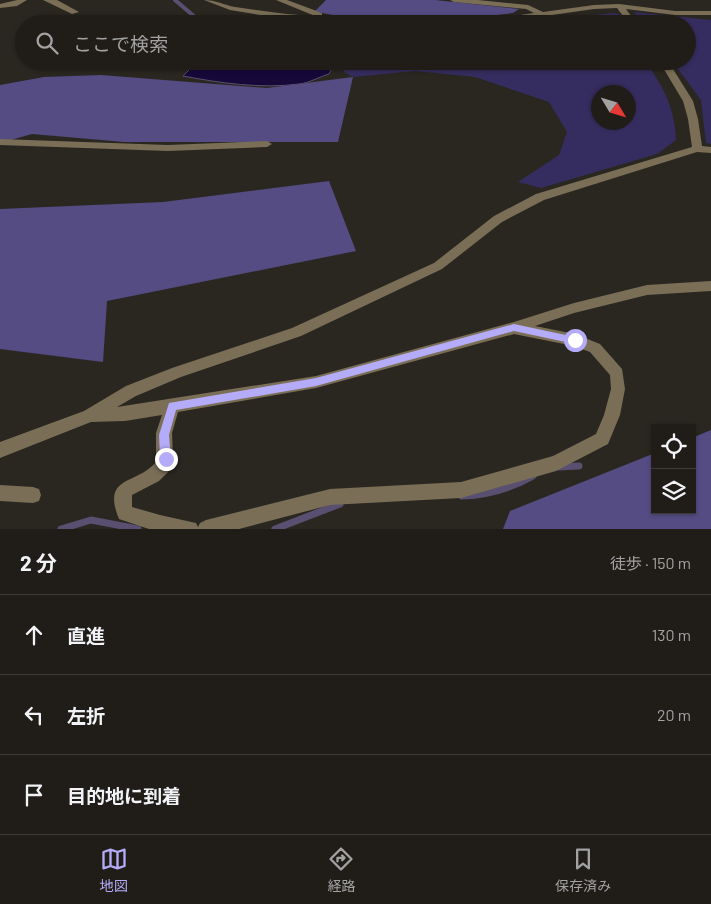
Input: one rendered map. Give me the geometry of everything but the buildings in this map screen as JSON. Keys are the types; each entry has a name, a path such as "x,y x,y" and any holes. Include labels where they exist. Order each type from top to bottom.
{"street":[{"path":"0,6 14,4 23,0"},
{"path":"46,0 53,1 76,12"},
{"path":"208,0 230,8 268,15"},
{"path":"280,0 318,15"},
{"path":"454,0 528,7 544,15 594,7 619,6 675,12 711,13"},
{"path":"619,6 626,15"},
{"path":"0,450 89,416 131,392 177,372 296,332 438,266 498,219 540,197 704,150 688,101 669,70"},
{"path":"0,142 168,148 267,144"},
{"path":"89,416 125,414 316,382 514,328 574,308 647,290 711,286"},
{"path":"206,529 330,497 460,490 556,463 602,439 612,415 618,389 617,373 595,348 575,340 514,328"},
{"path":"172,406 164,435 166,459 160,470 134,483 124,492 121,504 125,513 160,524 190,529"},
{"path":"0,494 33,494"}],"shaded area":[{"path":"326,0 435,0 519,9 513,13 497,15 335,15 315,11"},
{"path":"634,12 663,15 636,15"},
{"path":"613,13 623,15 595,15"},
{"path":"696,18 711,20 711,144 706,143 701,100 679,70 696,70"},
{"path":"189,70 331,70 329,74 299,84 270,86 226,83 183,76"},
{"path":"344,70 651,70 667,98 673,117 676,140 657,154 541,188 518,182 559,155 567,132 549,102 475,77 415,71 353,77 344,72"},
{"path":"101,75 267,88 353,77 338,142 124,142 32,134 0,143 0,85 44,77"},
{"path":"329,181 356,251 107,301 103,362 0,349 0,209 163,202"},
{"path":"711,430 711,529 503,529 510,511 651,455 651,514 696,514 696,436"}],"waterway":[{"path":"175,0 193,15"},
{"path":"558,467 579,466"},
{"path":"462,496 499,490 533,476"},
{"path":"275,529 340,504"},
{"path":"61,529 91,520 138,529"}],"route":[{"path":"166,459 164,435 172,406 316,382 514,328 575,340"}]}
